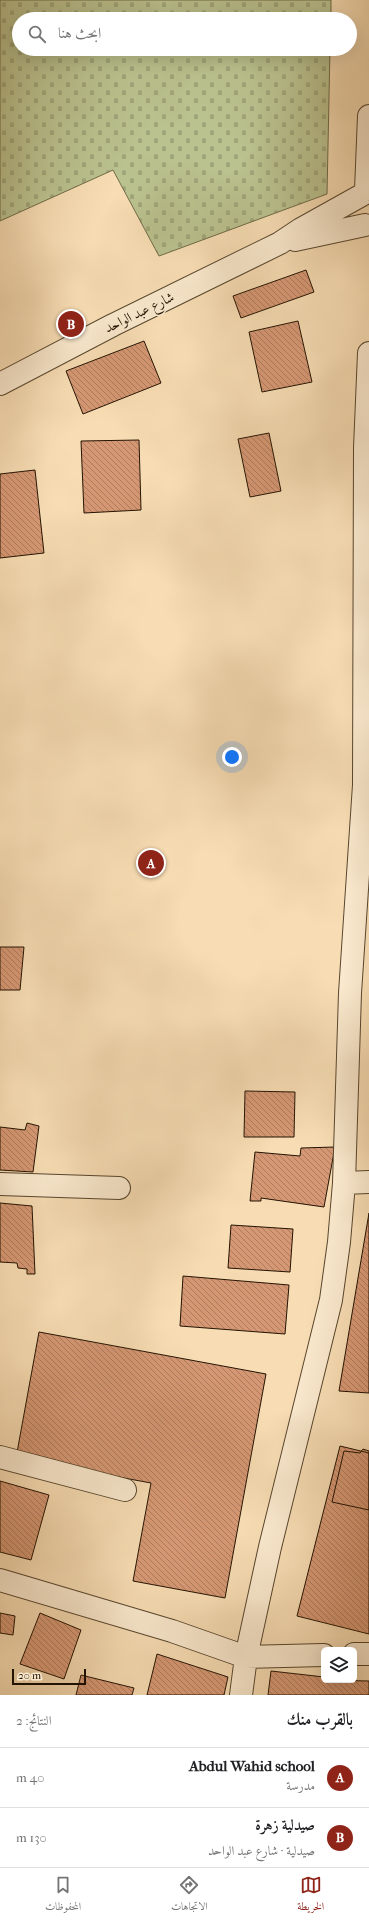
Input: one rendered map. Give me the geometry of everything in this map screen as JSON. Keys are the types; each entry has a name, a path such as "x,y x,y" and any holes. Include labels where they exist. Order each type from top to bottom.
{"street":[{"path":"367,226 358,214 359,201 366,192 369,116"},
{"name":"شارع عبد الواحد","path":"0,384 113,325 280,243 301,229 366,192"},
{"name":"شارع عبد الواحد","path":"280,243 367,226"},
{"path":"241,1695 246,1657 272,1539 331,1300 344,1183 360,993 366,785 367,448 369,353"},
{"path":"344,1183 369,1182"},
{"path":"0,1184 119,1188"},
{"path":"0,1457 126,1490"},
{"path":"0,1580 172,1631 246,1657 321,1655"},
{"path":"357,1654 369,1654"}],"green space":[{"path":"0,0 331,0 331,12 12,12 12,56 330,56 327,194 159,256 113,170 0,221"}],"building":[{"path":"306,270 314,292 241,318 233,296"},
{"path":"298,321 312,382 262,392 249,332"},
{"path":"144,341 161,383 83,414 66,371"},
{"path":"269,433 281,491 250,497 238,439"},
{"path":"139,440 141,510 84,513 81,441"},
{"path":"35,470 44,553 0,558 0,474"},
{"path":"0,947 24,947 20,990 0,990"},
{"path":"245,1091 295,1092 294,1137 244,1137"},
{"path":"27,1123 39,1126 33,1172 0,1170 0,1127 25,1130"},
{"path":"335,1147 324,1207 261,1198 261,1201 250,1201 255,1152 300,1156 301,1148"},
{"path":"0,1203 32,1206 35,1274 27,1274 27,1269 18,1268 17,1263 0,1262"},
{"path":"369,1213 369,1393 339,1391"},
{"path":"231,1225 293,1229 290,1272 228,1268"},
{"path":"183,1276 289,1285 285,1334 180,1326"},
{"path":"39,1332 266,1374 225,1598 133,1581 151,1483 16,1458"},
{"path":"340,1446 369,1453 369,1634 297,1616"},
{"path":"363,1449 369,1451 369,1510 332,1502 344,1451 360,1453"},
{"path":"0,1481 49,1495 31,1560 0,1552"},
{"path":"0,1613 15,1616 13,1635 0,1633"},
{"path":"40,1613 81,1630 64,1679 20,1664"},
{"path":"157,1654 228,1677 224,1695 147,1695"},
{"path":"271,1671 321,1677 321,1683 357,1683 357,1681 369,1681 369,1695 268,1695"},
{"path":"81,1675 134,1688 132,1695 76,1695"}],"place":[{"name":"صيدلية زهرة","path":"71,324"},
{"name":"Abdul Wahid school","path":"151,863"}]}
